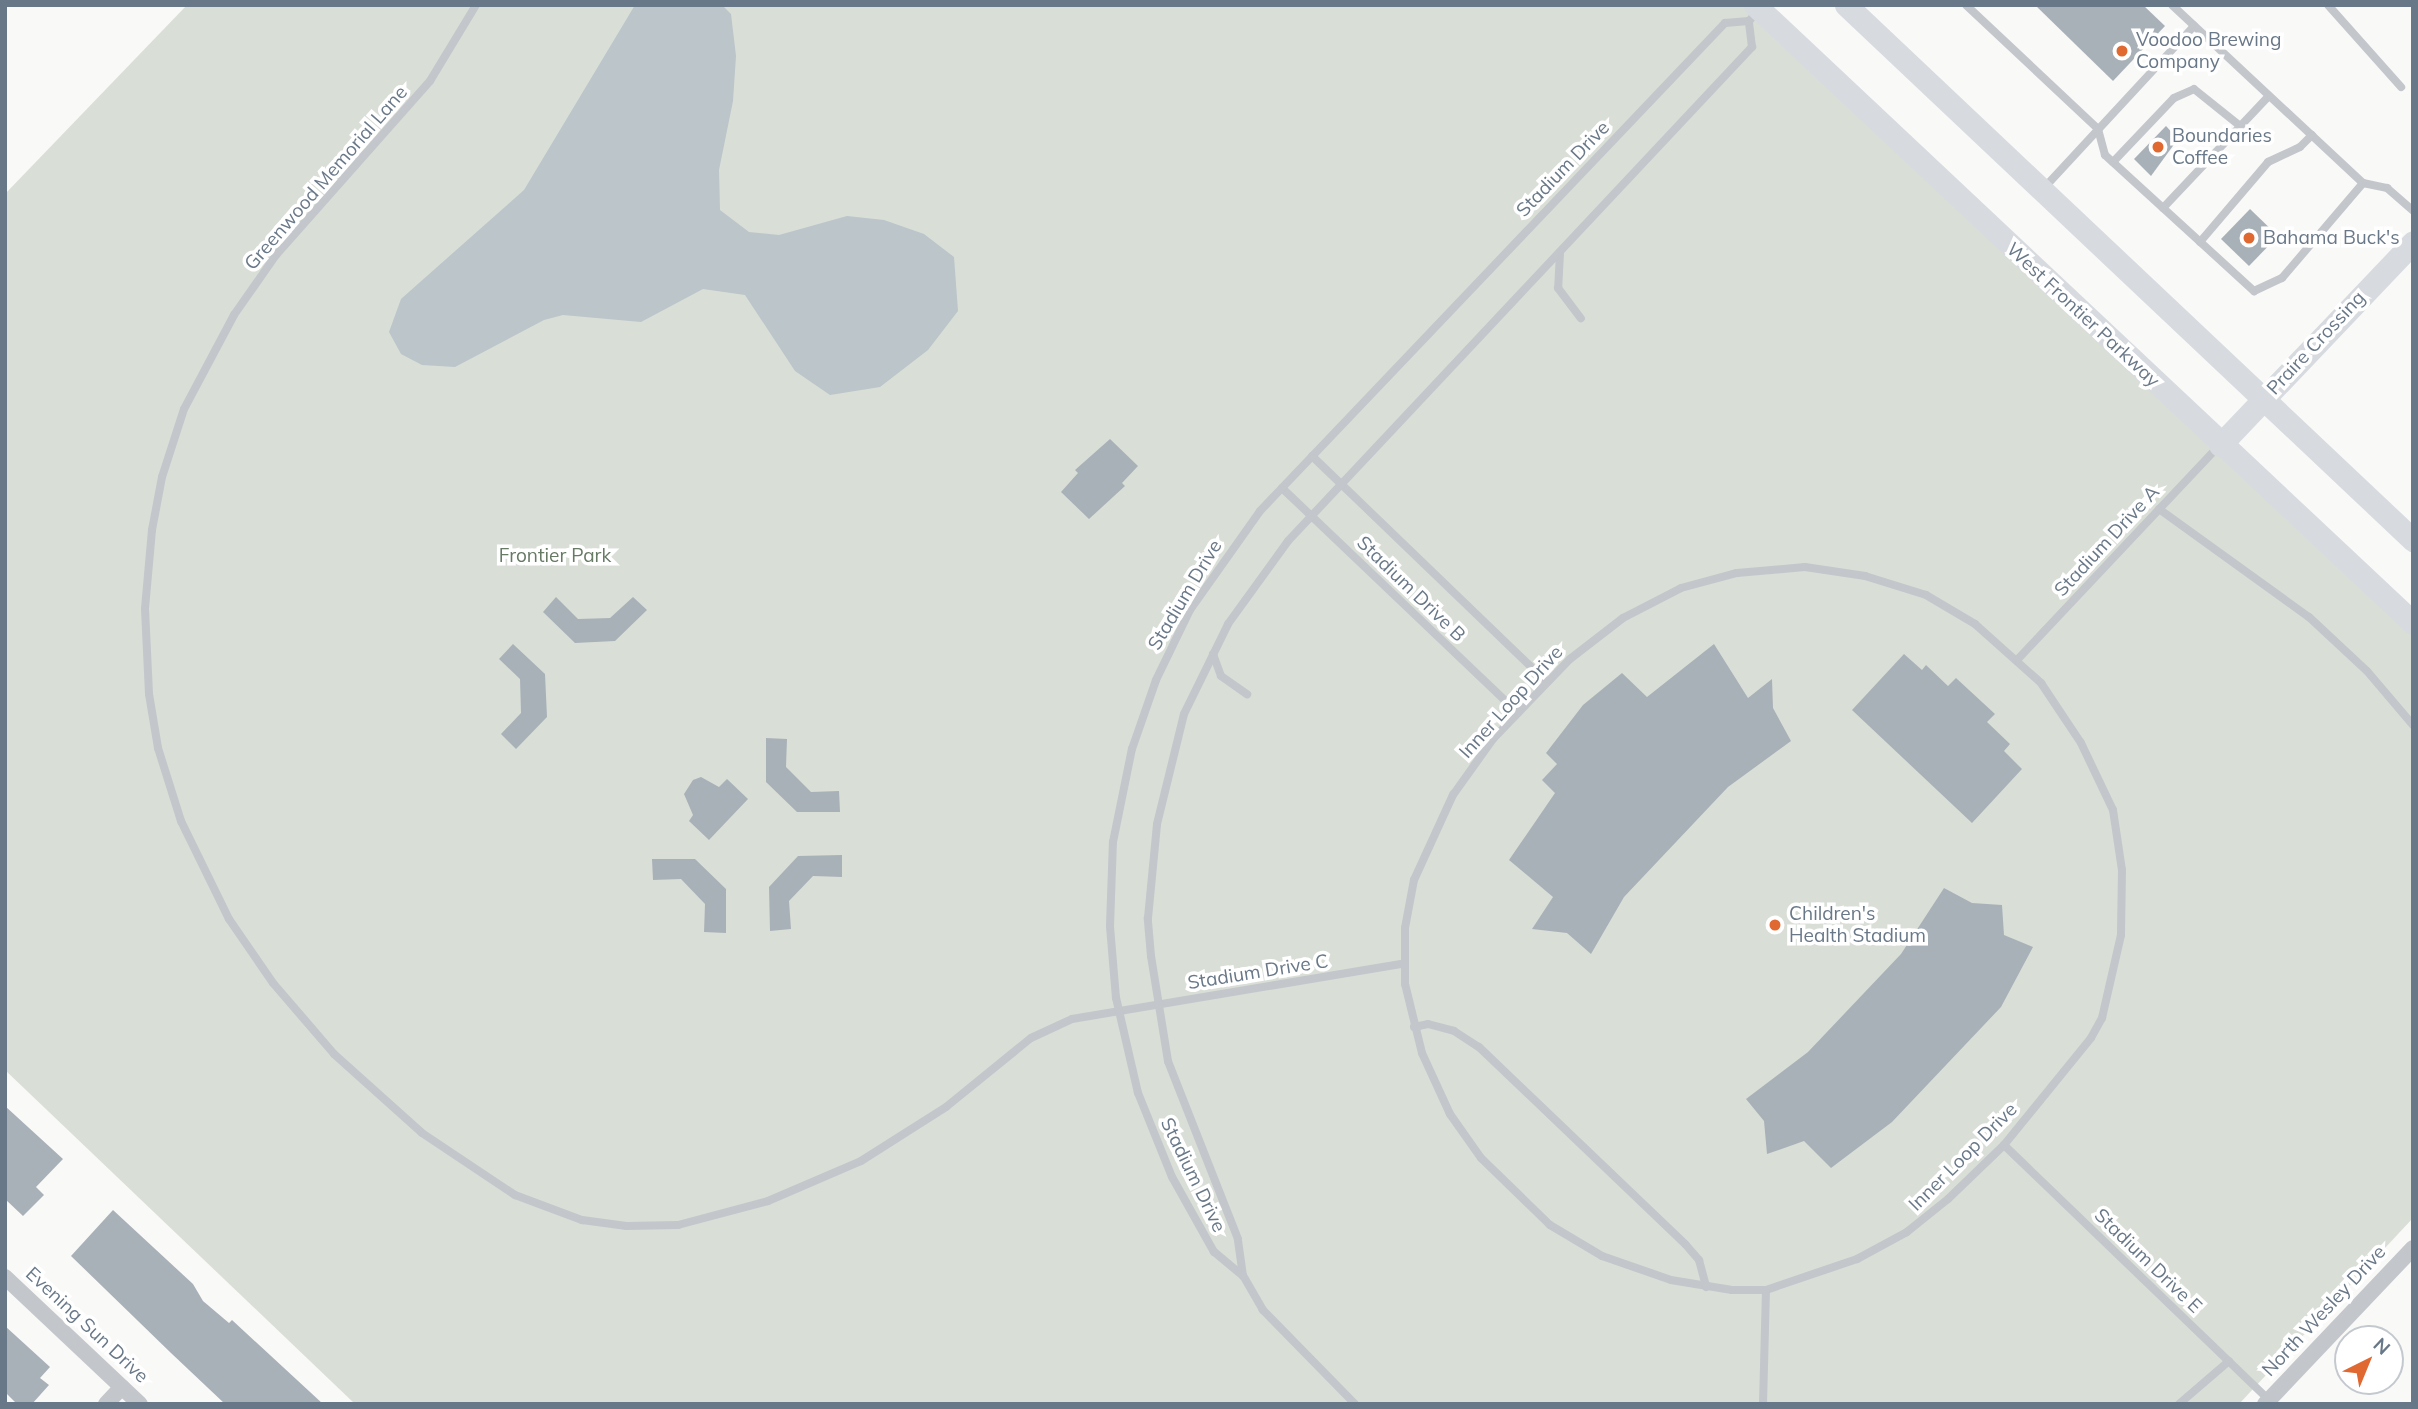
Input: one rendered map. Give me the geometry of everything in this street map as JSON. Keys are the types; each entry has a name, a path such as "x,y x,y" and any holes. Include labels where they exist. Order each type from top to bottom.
{"street":[{"path":"1846,5 2266,397 2413,540"},
{"name":"West Frontier Parkway","path":"1757,10 2413,623"},
{"name":"Praire Crossing","path":"2220,445 2413,242"},
{"name":"North Wesley Drive","path":"2267,1402 2413,1248"},
{"name":"Evening Sun Drive","path":"5,1277 140,1404"},
{"path":"106,1404 121,1387"}],"lane":[{"name":"Greenwood Memorial Lane","path":"476,5 448,55 411,106 300,227 247,295 194,388 162,477 146,587 149,694 177,811 229,919 315,1033 422,1133 489,1180 535,1204 582,1220 627,1226 692,1223 808,1186 917,1127 1031,1038 1072,1019 1119,1011"},
{"path":"1966,5 2098,129 2105,155 2254,291 2282,278 2364,183"},
{"path":"2172,5 2364,183 2387,188 2413,211"},
{"path":"2328,5 2401,87"},
{"name":"Stadium Drive","path":"1243,1276 1238,1239 1180,1095 1156,1004 1148,918 1157,824 1184,713 1213,652 1246,596 1311,516 1752,47 1757,10 1725,23 1312,456 1228,551 1190,610 1156,680 1132,749 1111,874 1111,953 1132,1074 1166,1165 1214,1252 1243,1276 1263,1310 1355,1404"},
{"path":"2043,189 2194,26"},
{"path":"2113,162 2174,98 2194,89 2240,126"},
{"path":"2163,208 2269,96"},
{"path":"2200,242 2268,162 2300,147 2312,135"},
{"path":"1561,250 1558,288 1581,318"},
{"name":"Stadium Drive A","path":"2018,659 2220,445"},
{"name":"Stadium Drive B","path":"1312,456 1546,681"},
{"name":"Stadium Drive B","path":"1282,488 1518,713"},
{"path":"2159,509 2309,617 2367,671 2413,725"},
{"name":"Inner Loop Drive","path":"1805,567 1865,576 1926,595 1975,624 2018,659 2060,707 2110,802 2122,870 2121,935 2102,1018 2091,1038 2004,1144 1907,1232 1857,1259 1766,1290 1706,1287 1637,1270 1602,1256 1540,1216 1465,1138 1434,1085 1414,1027 1402,964 1414,880 1438,821 1470,770 1546,681 1623,618 1681,588 1737,573 1805,567"},
{"path":"1213,652 1221,676 1247,694"},
{"name":"Stadium Drive C","path":"1119,1011 1402,964"},
{"path":"1414,1027 1428,1024 1454,1031 1479,1047 1686,1245 1699,1260 1706,1287"},
{"name":"Stadium Drive E","path":"2004,1144 2229,1361 2267,1402"},
{"path":"1763,1404 1766,1290"},
{"path":"2179,1404 2229,1361"}],"green space":[{"name":"Frontier Park","path":"187,5 1750,5 2413,626 2413,1218 2239,1404 355,1404 5,1070 5,194"}],"shaded area":[{"path":"635,5 722,5 731,14 736,56 733,101 719,170 720,210 749,232 779,235 847,216 884,220 924,234 954,257 958,311 928,350 880,387 830,395 795,371 745,295 703,289 641,322 563,315 544,320 455,367 422,365 401,354 389,332 401,299 524,190"}],"building":[{"path":"2035,5 2143,5 2165,26 2113,81"},
{"name":"Boundaries Coffee","path":"2166,126 2178,139 2151,176 2134,159"},
{"name":"Bahama Buck's","path":"2250,209 2278,236 2249,266 2221,239"},
{"path":"1110,439 1138,466 1122,483 1125,486 1089,519 1061,492 1078,473 1075,470"},
{"path":"556,597 578,619 610,618 633,597 647,610 615,641 575,643 543,612"},
{"path":"513,644 545,674 547,717 516,749 501,734 521,713 520,679 499,659"},
{"path":"1714,644 1748,698 1772,679 1773,708 1791,741 1728,787 1624,897 1591,954 1567,933 1532,929 1553,897 1509,860 1555,793 1542,780 1557,764 1546,753 1583,705 1622,673 1647,697"},
{"path":"1904,654 1922,670 1926,665 1948,686 1956,678 1995,714 1987,722 2010,744 2004,751 2022,769 1972,823 1852,710"},
{"path":"766,738 787,739 786,767 811,792 839,791 840,812 797,812 766,782"},
{"path":"701,777 719,787 727,779 748,799 709,840 689,821 693,815 684,794 693,780"},
{"path":"842,855 842,877 813,876 789,901 791,929 770,931 769,887 798,856"},
{"path":"652,859 695,859 726,889 726,933 704,932 705,904 681,879 653,880"},
{"path":"1944,888 1972,903 2002,905 2004,935 2033,947 2001,1007 1892,1122 1831,1168 1804,1141 1767,1154 1764,1121 1746,1099 1808,1052 1901,954"},
{"path":"5,1106 63,1159 36,1187 44,1195 23,1216 5,1199"},
{"path":"113,1210 193,1284 203,1301 229,1323 232,1320 323,1404 225,1404 71,1256"},
{"path":"5,1326 50,1367 40,1378 49,1385 32,1404 17,1404 5,1392"}],"place":[{"name":"Voodoo Brewing Company","path":"2122,51"},
{"name":"Boundaries Coffee","path":"2158,147"},
{"name":"Bahama Buck's","path":"2249,238"},
{"name":"Children's Health Stadium","path":"1775,925"}]}
